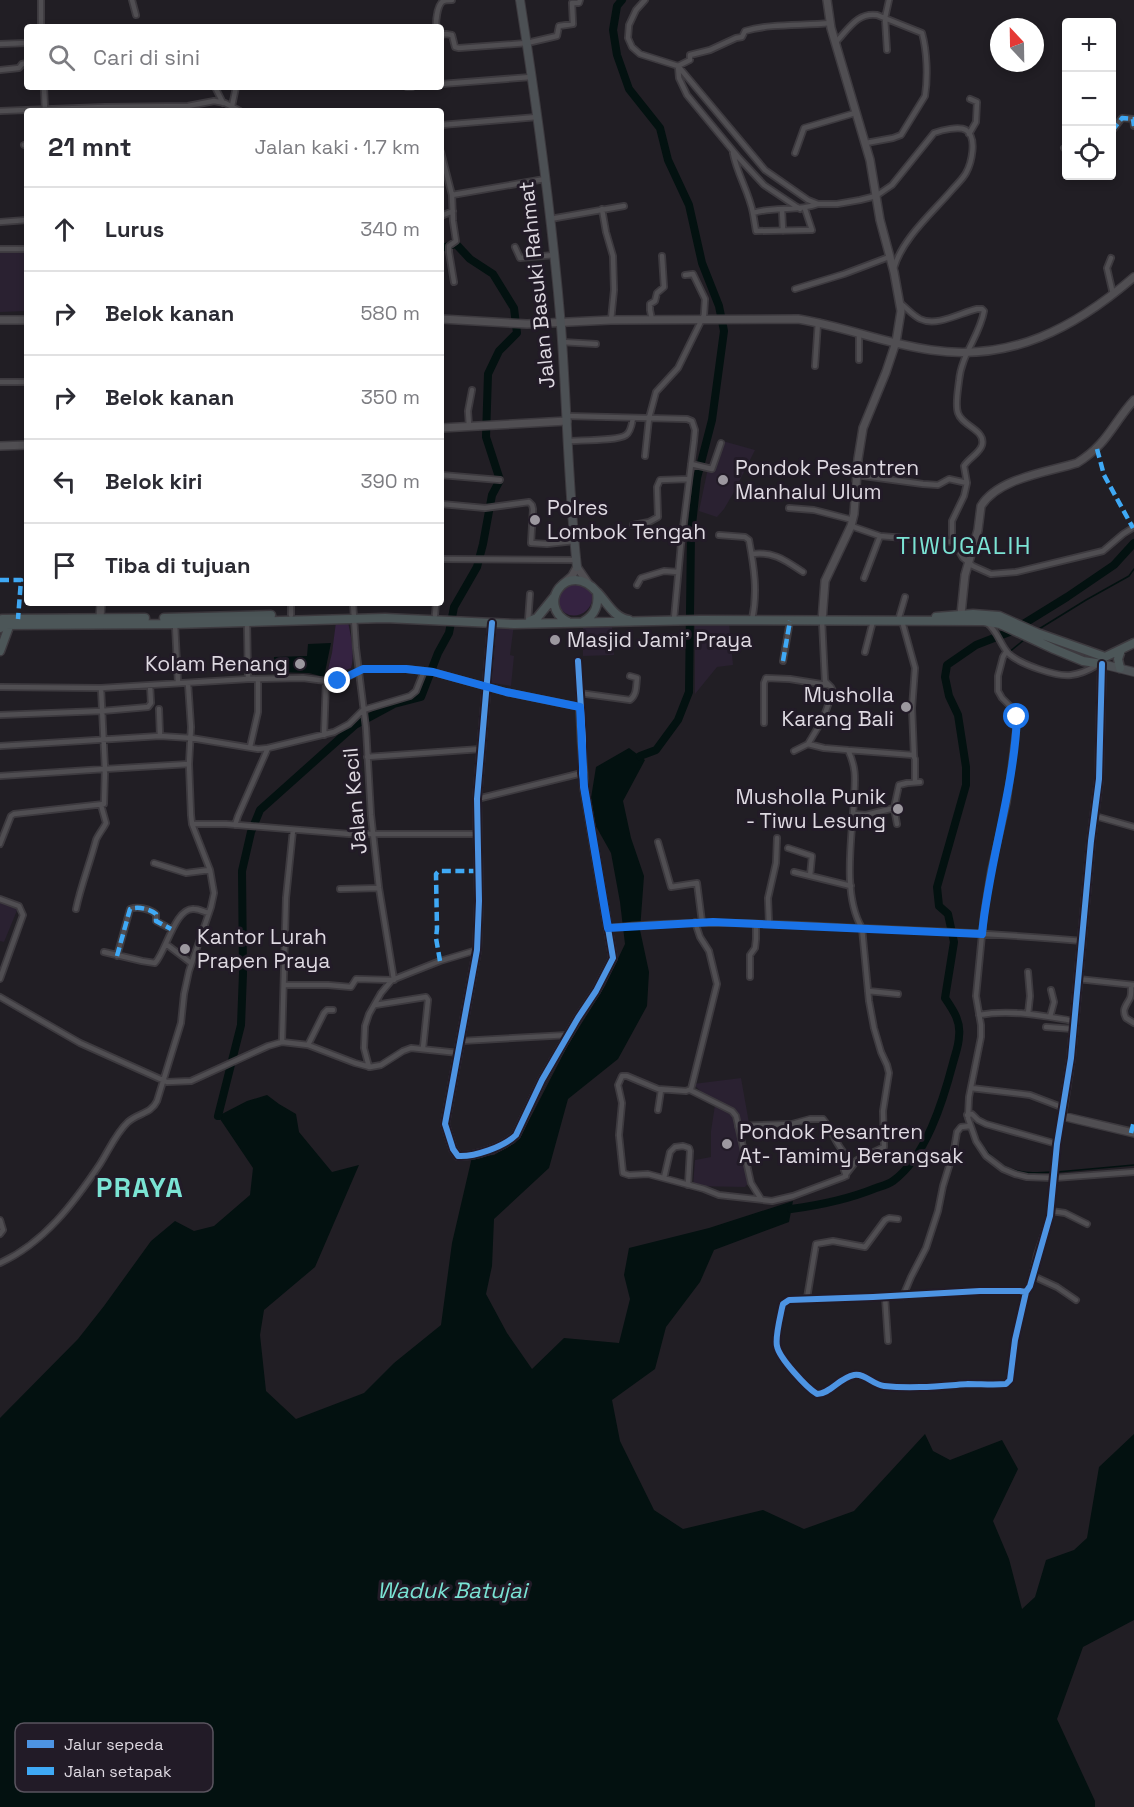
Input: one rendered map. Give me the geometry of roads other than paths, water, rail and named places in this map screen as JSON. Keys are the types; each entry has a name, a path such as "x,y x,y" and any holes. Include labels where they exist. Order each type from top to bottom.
{"highway":[{"path":"456,619 528,621 537,618 560,586 565,582 576,580 588,583 617,615 624,619 680,620"},
{"path":"582,623 594,612 598,602 597,592"},
{"path":"554,597 558,613 572,623"},
{"path":"700,619 873,621 962,614 992,615 1000,624"},
{"path":"3,623 175,624 291,615 440,617 514,624 700,619 979,621 1000,624 1105,657 1134,643"},
{"path":"3,623 100,617 247,619 353,616"},
{"path":"0,651 3,623"},
{"path":"1035,636 1077,659 1100,664"},
{"path":"1120,669 1118,659 1121,650"}],"main road":[{"name":"Jalan Basuki Rahmat","path":"520,0 554,255 577,563"},
{"path":"1100,664 1134,672"}],"street":[{"path":"40,0 41,24"},
{"path":"132,0 136,15"},
{"path":"436,24 441,3 452,0"},
{"path":"444,35 452,35 453,45 457,48 527,43 558,35 559,26 572,24 572,3 579,3 580,0"},
{"path":"645,0 636,10 629,25 628,38 632,47 640,54 678,66 765,170 808,200 818,204"},
{"path":"827,0 835,43 866,143 880,219 900,303 900,322 896,342 863,428 852,523 826,580 822,619 827,685"},
{"path":"887,50 885,18 889,0"},
{"path":"835,43 863,16 870,14 922,33 925,96 900,135 866,143"},
{"path":"678,66 690,60 690,55 710,50 742,37 745,31 771,25 830,22"},
{"path":"0,44 24,43"},
{"path":"0,70 19,68 24,63"},
{"path":"678,66 679,78 687,95 764,185 803,209 812,230 757,232 748,194 736,166 733,151"},
{"path":"444,84 531,77"},
{"path":"44,90 45,108"},
{"path":"217,90 223,103"},
{"path":"232,106 235,90"},
{"path":"969,134 976,122 977,102 970,99"},
{"path":"161,108 214,101 235,108"},
{"path":"0,111 24,110"},
{"path":"795,153 804,128 855,113"},
{"path":"444,125 537,117"},
{"path":"1116,126 1122,118 1133,119 1134,126"},
{"path":"753,213 803,209 818,204 842,203 876,196 897,180 934,133 965,129 969,134 973,153 966,173 919,227 900,254 894,271"},
{"path":"444,164 452,195 456,241 449,246 454,282"},
{"path":"452,195 545,179"},
{"path":"550,219 624,206"},
{"path":"602,209 613,256 614,290 611,320"},
{"path":"782,210 783,231"},
{"path":"444,215 453,211"},
{"path":"0,222 24,220"},
{"path":"515,247 519,258 554,255"},
{"path":"0,249 24,249"},
{"path":"652,320 650,304 655,301 657,294 664,287 662,256"},
{"path":"795,289 890,257"},
{"path":"1111,258 1107,268 1113,294"},
{"path":"645,456 649,418 656,392 678,368 702,320 705,306 704,295 694,275 685,274"},
{"path":"444,319 527,324 611,320 798,319 930,350 967,352 1010,348 1034,341 1084,314 1134,277"},
{"path":"900,303 918,318 930,322 983,309 984,314 960,374 958,413 967,425 979,433 982,442 981,447 964,466 967,483 964,496 952,521 951,531 961,555 969,563 991,574 1045,566 1103,551 1134,527"},
{"path":"0,320 24,320"},
{"path":"815,366 818,322"},
{"path":"859,333 859,360"},
{"path":"562,342 596,344"},
{"path":"0,382 24,382"},
{"path":"469,426 468,411 472,390"},
{"path":"962,614 965,575 978,530 981,506 988,497 1011,483 1087,457 1097,449 1134,400"},
{"path":"444,428 567,418 649,418 692,421 695,430 678,572 680,620"},
{"path":"568,441 607,440 623,437 628,433 633,418"},
{"path":"691,464 710,470 721,443"},
{"path":"0,446 24,445"},
{"path":"444,475 500,480"},
{"path":"856,475 923,484 938,485 949,479 967,483"},
{"path":"633,525 649,522 658,517 657,487 662,478 689,479"},
{"path":"444,504 494,508 530,503 533,509 530,541 532,543 575,541"},
{"path":"789,508 814,510 852,523 880,536 954,542"},
{"path":"719,535 749,540 755,592 752,619"},
{"path":"864,578 880,536"},
{"path":"752,554 762,553 780,557 803,572"},
{"path":"444,560 577,563"},
{"path":"565,582 572,576 577,563"},
{"path":"577,563 588,583"},
{"path":"636,585 641,578 664,570 678,572"},
{"path":"528,621 530,594"},
{"path":"897,824 894,808 899,785 917,782 912,708 915,668 899,620 905,597"},
{"path":"100,617 101,606"},
{"path":"291,606 291,615"},
{"name":"Jalan Kecil","path":"353,606 366,728 373,834 393,980"},
{"path":"437,606 440,617"},
{"path":"247,619 248,680"},
{"path":"783,661 790,621"},
{"path":"865,652 873,621"},
{"path":"492,623 477,799 479,901 477,950 445,1125 456,1155 477,1153 511,1140 516,1135 542,1080 612,962 582,773 583,741 578,661"},
{"path":"175,624 178,683"},
{"path":"1000,624 1007,652 1014,658 1032,666 1064,675 1081,673 1100,664 1099,779 1071,1058 1057,1144 1051,1211 1033,1276 1026,1292 1015,1340 1010,1380 1006,1384 914,1388 880,1386 861,1376 854,1375 820,1394 814,1394 786,1362 777,1347 783,1304 789,1300 999,1290 1026,1292"},
{"path":"1007,652 1003,657 998,676 998,691 1015,711 1016,730 1007,802 991,870 975,996 981,1015 981,1037 969,1114 970,1126 983,1153 1003,1169 1027,1177 1134,1172"},
{"path":"0,687 100,688 300,678 334,682 359,671 380,668 433,672 486,687 580,707"},
{"path":"0,746 160,736 268,748 324,735 349,724 364,712 412,694 418,688 425,671"},
{"path":"579,693 630,700 636,691 637,678 630,676"},
{"path":"764,723 766,678 827,685 832,689 822,719 808,744 794,751"},
{"path":"250,747 258,712 258,679"},
{"path":"324,735 326,681"},
{"path":"0,1263 26,1248 54,1225 127,1123 154,1107 172,1053 181,1023 184,994 191,963 214,892 210,870 192,824 188,683"},
{"path":"0,715 149,707 151,703 150,685"},
{"path":"0,844 11,816 14,814 104,804 104,740 100,688"},
{"path":"159,709 160,736"},
{"path":"808,744 914,756"},
{"path":"235,825 268,748"},
{"path":"367,757 481,749"},
{"path":"761,1199 751,1183 734,1113 690,1090 661,1090 627,1076 622,1076 618,1084 622,1103 619,1140 624,1174 628,1175 648,1174 721,1195 770,1201 846,1176 856,1160 882,1148 884,1145 883,1111 889,1073 874,1028 862,928 855,912 851,886 855,770 848,750"},
{"path":"0,776 189,764"},
{"path":"477,799 582,773"},
{"path":"76,909 89,860 105,824 101,805"},
{"path":"854,814 869,814 894,808"},
{"path":"1095,816 1134,827"},
{"path":"192,824 373,834 478,834"},
{"path":"282,1042 286,898 293,830"},
{"path":"769,924 768,898 776,866 777,838"},
{"path":"657,842 670,886 697,883 702,922"},
{"path":"788,848 812,856 810,876"},
{"path":"154,863 186,873 210,870"},
{"path":"794,872 851,886"},
{"path":"340,889 379,888"},
{"path":"0,899 19,906 23,915 0,979"},
{"path":"117,956 130,909 141,908 154,912 156,921 171,929"},
{"path":"104,952 155,963 160,957 171,929 190,909 209,913"},
{"path":"690,1090 717,984 709,951 700,937 695,922"},
{"path":"608,928 702,922 969,933 1082,941"},
{"path":"750,977 750,955 755,948 756,924"},
{"path":"166,944 191,963"},
{"path":"284,985 351,987 356,979 393,980 440,961 477,950"},
{"path":"1028,972 1030,996 1028,1014"},
{"path":"1078,979 1133,985 1123,1012 1126,1018 1134,1023"},
{"path":"369,1067 364,1048 365,1026 381,993 393,980"},
{"path":"1050,1017 1053,1004 1051,990"},
{"path":"868,991 897,994"},
{"path":"0,997 80,1043 162,1081 186,1082 282,1042 308,1046 369,1067 381,1065 409,1048 459,1053"},
{"path":"375,1005 426,997 428,1000 423,1048"},
{"path":"308,1046 324,1013 333,1010"},
{"path":"981,1015 1001,1012 1028,1014 1050,1017 1074,1025"},
{"path":"1047,1027 1074,1025"},
{"path":"461,1041 568,1035"},
{"path":"973,1088 1030,1095 1063,1112 1134,1133"},
{"path":"658,1110 661,1090"},
{"path":"969,1114 986,1124 1057,1144"},
{"path":"738,1126 792,1124 810,1119 823,1119 846,1155 844,1170 846,1176"},
{"path":"903,1296 910,1277 926,1248 938,1211 957,1132 961,1127 970,1126"},
{"path":"663,1178 670,1152 675,1147 683,1146 689,1148 690,1151 688,1185"},
{"path":"1051,1211 1065,1213 1087,1224"},
{"path":"807,1299 816,1244 832,1240 865,1247 885,1220 898,1219"},
{"path":"0,1220 3,1230 0,1234"},
{"path":"1033,1276 1057,1287 1076,1300"},
{"path":"885,1297 888,1341"}],"water":[{"name":"Kolam Renang","path":"331,643 324,677 309,673 273,672 274,657 307,656 308,644"},
{"name":"Waduk Batujai","path":"629,748 645,760 623,801 631,838 644,876 640,930 649,972 647,1006 618,1059 568,1099 549,1168 494,1219 492,1266 486,1294 507,1333 532,1369 564,1338 619,1343 630,1299 624,1275 629,1248 709,1228 793,1201 789,1222 714,1250 700,1282 666,1327 655,1369 612,1400 620,1441 654,1510 683,1529 763,1510 804,1529 854,1511 925,1434 933,1451 950,1460 1002,1440 1018,1469 993,1521 1009,1559 1022,1609 1035,1597 1046,1560 1074,1550 1087,1538 1099,1467 1134,1434 1134,1620 1083,1647 1057,1719 1095,1801 1095,1807 0,1807 0,1418 78,1339 151,1241 175,1221 194,1231 214,1226 250,1195 253,1168 218,1116 247,1101 267,1095 296,1114 299,1132 332,1172 359,1165 315,1267 264,1310 260,1335 266,1391 296,1419 364,1393 394,1363 441,1325 452,1243 472,1157 494,1155 515,1143 568,1045 605,986 625,944 611,853 593,821 591,798 596,767"}],"waterway":[{"path":"622,0 617,6 613,30 617,55 629,89 660,128 668,160 689,205 702,263 719,306 724,331 712,420 697,478 691,534 689,692 678,720 656,750 640,756"},
{"path":"218,1116 241,1025 242,871 251,832 260,810 355,725 394,704 421,697 438,653 449,633 454,607 477,567 492,495 500,480 486,437 488,374 499,351 517,333 514,308 493,274 470,259 456,244 444,247"},
{"path":"791,1209 845,1198 893,1181 905,1171 924,1143 949,1078 959,1039 959,1025 956,1016 945,998 954,942 948,914 939,906 937,887 966,785 966,767 958,715 949,696 945,677 947,665 976,645 1012,631 1067,597 1114,565 1134,543"},
{"path":"1039,629 1129,576 1134,569"},
{"path":"1008,653 1025,639"},
{"path":"1000,691 1014,708"},
{"path":"983,1025 983,1038"},
{"path":"975,1133 989,1153 1008,1167 1026,1173 1052,1172"},
{"path":"1057,1172 1134,1165"}],"place":[{"name":"Pondok Pesantren Manhalul Ulum","path":"723,480"},
{"name":"Polres Lombok Tengah","path":"535,520"},
{"name":"Masjid Jami' Praya","path":"555,640"},
{"name":"Kolam Renang","path":"300,664"},
{"name":"Musholla Karang Bali","path":"906,707"},
{"name":"Musholla Punik - Tiwu Lesung","path":"898,809"},
{"name":"Kantor Lurah Prapen Praya","path":"185,949"},
{"name":"Pondok Pesantren At- Tamimy Berangsak","path":"727,1144"}],"district":[{"name":"TIWUGALIH","path":"964,546"},
{"name":"PRAYA","path":"140,1188"}]}
